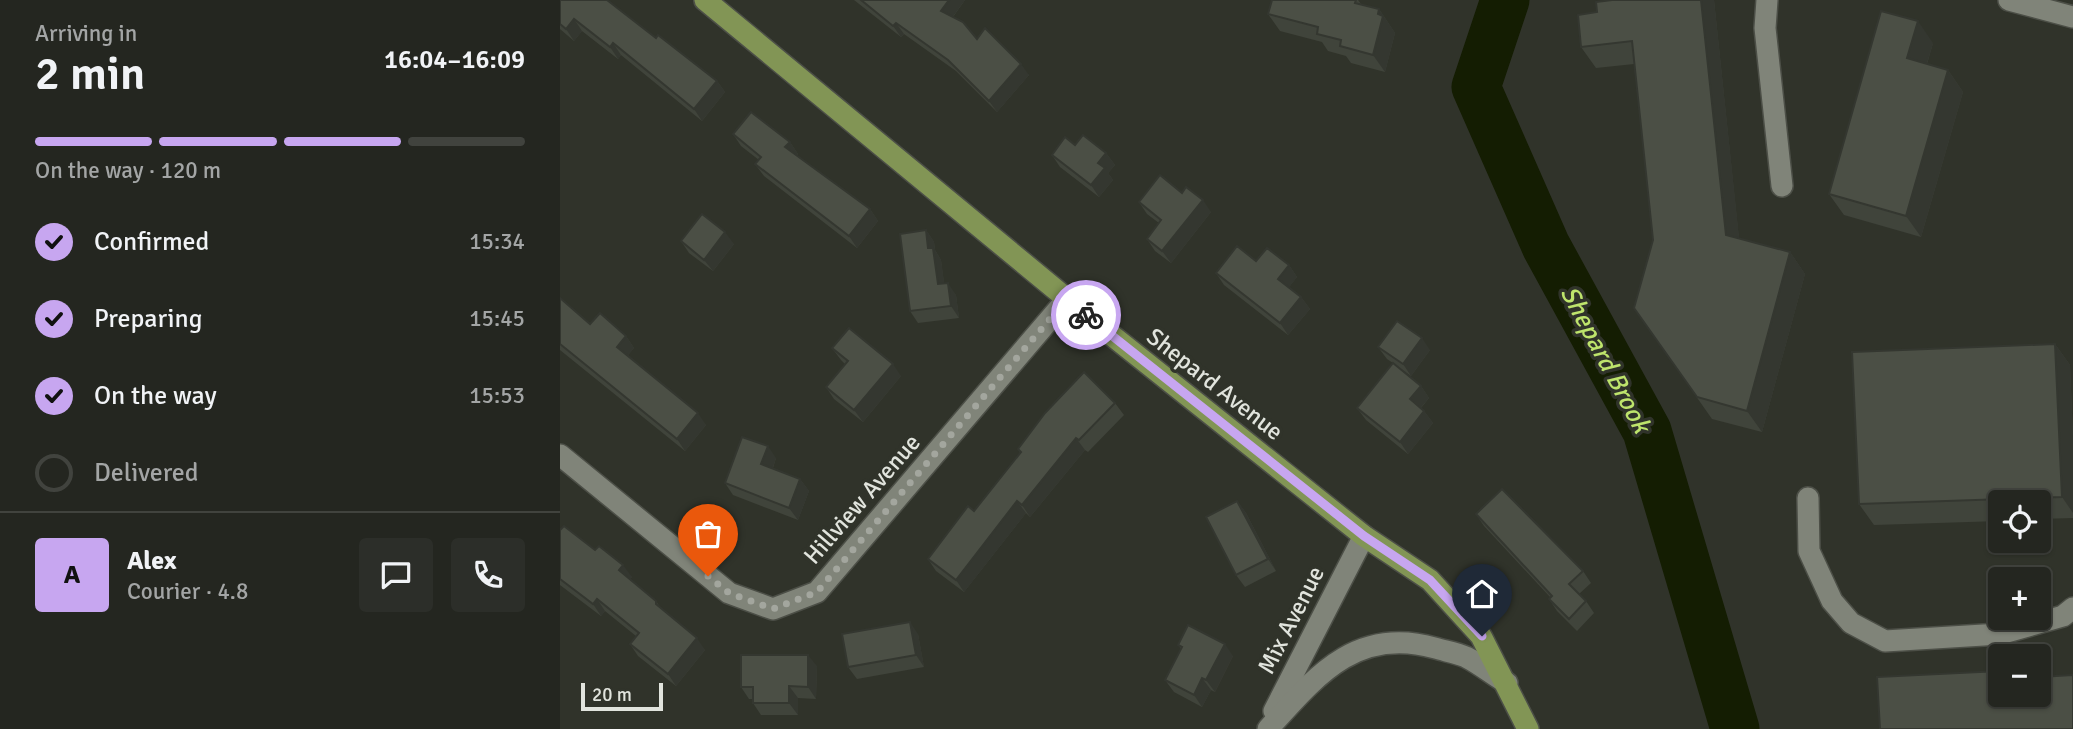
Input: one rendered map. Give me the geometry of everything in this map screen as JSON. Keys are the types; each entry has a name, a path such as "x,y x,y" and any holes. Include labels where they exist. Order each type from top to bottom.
{"main road":[{"name":"Shepard Avenue","path":"705,0 1067,299 1364,536 1430,580 1482,636 1528,729"}],"street":[{"path":"1767,0 1765,28 1782,186"},
{"path":"2009,0 2073,17"},
{"name":"Hillview Avenue","path":"560,456 729,593 773,609 817,592 1067,299"},
{"path":"1808,498 1809,551 1832,601 1851,623 1885,641 2000,634 2063,616 2073,608"},
{"name":"Mix Avenue","path":"1267,729 1364,536"},
{"path":"1267,729 1311,681 1348,653 1380,644 1416,643 1465,656 1507,683"}],"building":[{"path":"560,0 607,0 717,81 694,109 613,43 610,47 574,19 566,29 560,24"},
{"path":"861,0 949,0 941,11 963,22 977,39 985,28 1021,64 989,101 948,60 896,23 893,26"},
{"path":"1272,0 1356,0 1355,3 1379,9 1378,14 1383,16 1373,55 1340,46 1341,40 1317,34 1318,27 1268,14"},
{"path":"1701,0 1726,235 1790,252 1747,411 1697,397 1634,308 1653,240 1632,41 1581,47 1578,15 1597,12 1596,2"},
{"path":"1881,11 1918,21 1907,58 1948,70 1906,216 1829,194"},
{"path":"751,112 790,142 785,147 870,209 849,236 755,164 761,157 733,134"},
{"path":"1083,135 1106,153 1098,163 1105,168 1091,185 1052,155 1065,137 1075,145"},
{"path":"1160,175 1182,193 1186,187 1203,200 1162,251 1147,239 1161,220 1139,202"},
{"path":"702,214 725,232 704,260 681,241"},
{"path":"926,230 928,248 933,248 938,284 948,283 951,306 910,311 900,234"},
{"path":"1237,246 1256,261 1267,248 1289,265 1278,279 1301,297 1280,323 1216,273"},
{"path":"560,298 590,324 600,313 626,336 617,347 698,413 677,439 560,344"},
{"path":"1397,321 1422,338 1403,364 1378,347"},
{"path":"849,328 893,364 854,410 826,387 848,361 832,348"},
{"path":"2055,344 2062,497 2051,497 2051,490 1988,490 1988,500 1859,504 1852,352"},
{"path":"1393,363 1421,386 1410,399 1424,411 1400,442 1357,408"},
{"path":"1084,372 1115,403 1079,440 1076,438 1022,505 1017,501 956,580 928,559 968,506 974,511 1021,452 1018,449 1045,413"},
{"path":"742,437 768,446 761,464 800,479 789,508 725,483"},
{"path":"1502,489 1583,571 1569,584 1586,601 1569,619 1549,599 1552,596 1476,514"},
{"path":"1237,501 1268,559 1236,575 1206,517"},
{"path":"564,526 595,550 599,546 623,565 619,570 697,638 668,674 630,644 639,633 597,599 593,604 560,579 560,530"},
{"path":"910,622 916,655 848,667 842,634"},
{"path":"1188,625 1225,644 1206,680 1202,678 1194,695 1165,680 1182,647 1178,645"},
{"path":"741,655 808,655 808,687 789,686 789,703 753,703 753,687 741,687"},
{"path":"1988,672 1988,707 2051,707 2051,676 2073,675 2073,729 1880,729 1877,677"}],"waterway":[{"name":"Shepard Brook","path":"1505,0 1476,87 1546,246 1647,431 1735,729"}],"way so far":[{"path":"708,576 729,593 773,609 817,592 1067,299 1086,315"}],"route":[{"path":"1086,315 1364,536 1430,580 1482,636"}]}
